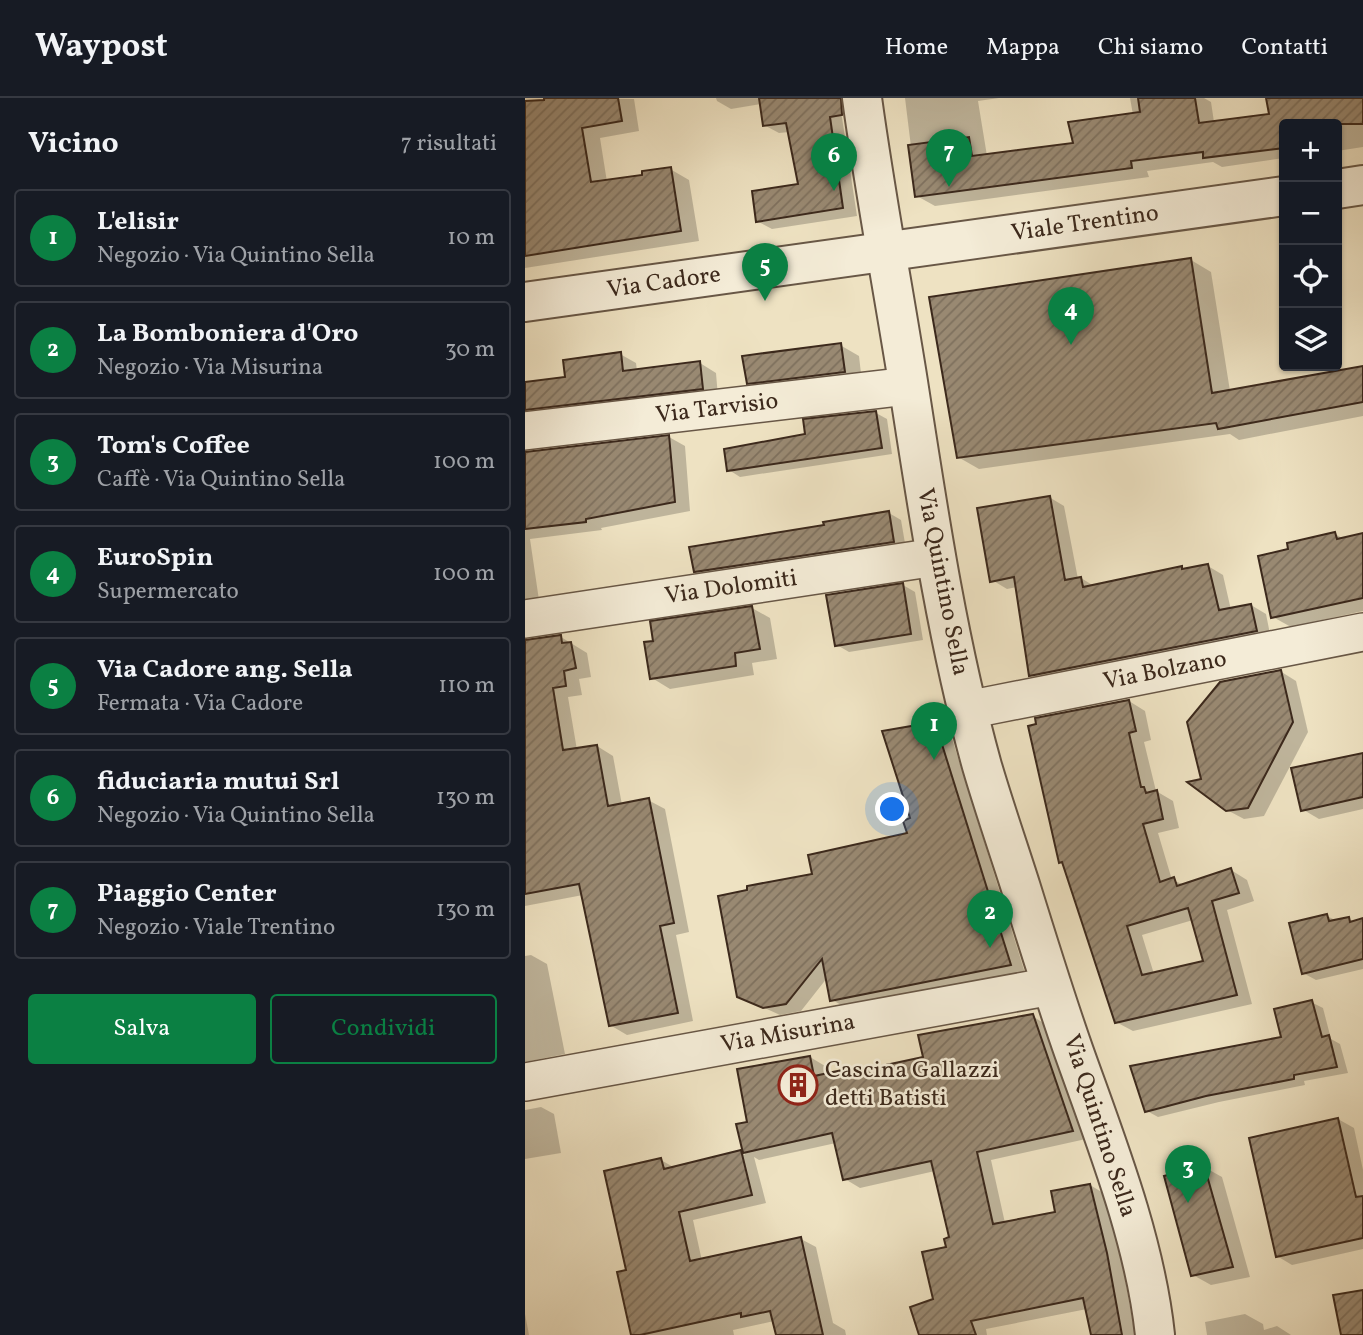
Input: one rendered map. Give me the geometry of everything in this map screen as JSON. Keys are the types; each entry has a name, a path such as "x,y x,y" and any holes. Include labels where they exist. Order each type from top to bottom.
{"street":[{"name":"Via Quintino Sella","path":"862,98 877,211 936,557 967,710 1052,986 1139,1248 1151,1297 1154,1335"},
{"path":"1342,188 1363,185"},
{"name":"Viale Trentino","path":"886,252 1279,197"},
{"name":"Via Cadore","path":"525,302 886,252"},
{"name":"Via Tarvisio","path":"525,431 908,386"},
{"name":"Via Dolomiti","path":"525,620 936,557"},
{"name":"Via Bolzano","path":"967,710 1363,632"},
{"name":"Via Misurina","path":"525,1082 1052,986"}],"building":[{"path":"544,98 618,98 622,121 582,128 591,182 642,175 642,171 671,167 681,231 525,256 525,101"},
{"path":"759,98 841,98 842,115 830,117 843,208 756,222 752,191 798,184 786,123 763,126"},
{"path":"1138,98 1195,98 1199,123 1269,114 1266,98 1363,98 1363,124 1342,124 1342,119 1279,119 1279,149 1203,158 1203,152 1131,161 1132,168 915,197 908,145 969,137 972,156 1073,143 1068,122 1140,112"},
{"path":"1191,258 1212,393 1363,366 1363,402 1218,429 1216,423 957,458 929,297"},
{"path":"841,343 845,372 747,384 742,356"},
{"path":"621,352 623,371 700,361 703,389 525,410 525,382 565,377 563,360"},
{"path":"876,411 882,448 727,471 724,449 805,434 803,419"},
{"path":"669,435 675,502 586,519 586,522 525,529 525,452"},
{"path":"1050,496 1065,580 1081,577 1083,587 1182,566 1182,569 1208,564 1219,610 1251,604 1257,631 1029,676 1014,577 990,582 977,508"},
{"path":"889,511 894,542 694,572 689,547 824,525 823,522"},
{"path":"1335,532 1337,539 1363,533 1363,598 1271,618 1258,556 1288,549 1287,543"},
{"path":"903,583 911,634 835,646 826,595"},
{"path":"752,606 760,649 735,653 736,666 650,679 644,642 653,641 650,621"},
{"path":"561,635 562,643 571,642 576,668 564,671 566,686 553,688 563,750 597,745 608,806 649,798 674,923 660,926 678,1013 609,1026 579,884 525,894 525,640"},
{"path":"1281,670 1293,722 1248,808 1226,811 1187,782 1201,779 1187,722 1220,682"},
{"path":"1129,700 1136,731 1129,733 1141,787 1144,787 1146,793 1157,790 1163,819 1143,824 1160,882 1174,877 1177,886 1231,868 1239,893 1212,901 1237,995 1115,1023 1062,862 1059,863 1028,726 1036,724 1035,718","holes":["1188,908 1203,961 1142,975 1127,926"]},
{"path":"935,722 1011,965 830,1001 822,959 786,1004 763,1008 737,997 718,896 747,890 747,886 812,874 808,855 907,833 903,821 910,818 882,731"},
{"path":"1363,753 1363,797 1301,811 1291,768"},
{"path":"1327,914 1329,921 1349,917 1350,922 1363,918 1363,959 1302,974 1289,923"},
{"path":"1312,1000 1322,1037 1329,1035 1337,1067 1145,1112 1130,1066 1281,1037 1274,1009"},
{"path":"1033,1014 1073,1131 977,1152 993,1224 1055,1212 1051,1191 1090,1184 1107,1253 1122,1335 1091,1335 1083,1298 971,1321 976,1335 919,1335 910,1307 933,1299 922,1252 946,1247 944,1239 949,1237 931,1161 843,1180 832,1133 743,1153 736,1124 747,1122 737,1069 810,1056 814,1076 852,1068 853,1072 923,1057 918,1035"},
{"path":"1338,1118 1356,1197 1363,1196 1363,1238 1276,1257 1249,1138"},
{"path":"741,1150 752,1195 679,1212 690,1261 801,1237 823,1335 776,1335 770,1311 741,1317 741,1313 631,1335 617,1272 626,1270 604,1171 661,1158 664,1169"},
{"path":"1204,1165 1233,1267 1191,1276 1164,1176"},
{"path":"1363,1290 1363,1335 1341,1335 1333,1295"}],"place":[{"name":"Piaggio Center","path":"949,187"},
{"name":"fiduciaria mutui Srl","path":"834,191"},
{"name":"Via Cadore ang. Sella","path":"765,301"},
{"name":"EuroSpin","path":"1071,345"},
{"name":"L'elisir","path":"934,760"},
{"name":"La Bomboniera d'Oro","path":"990,948"},
{"name":"Cascina Gallazzi detti Batisti","path":"798,1085"},
{"name":"Tom's Coffee","path":"1188,1203"}]}
